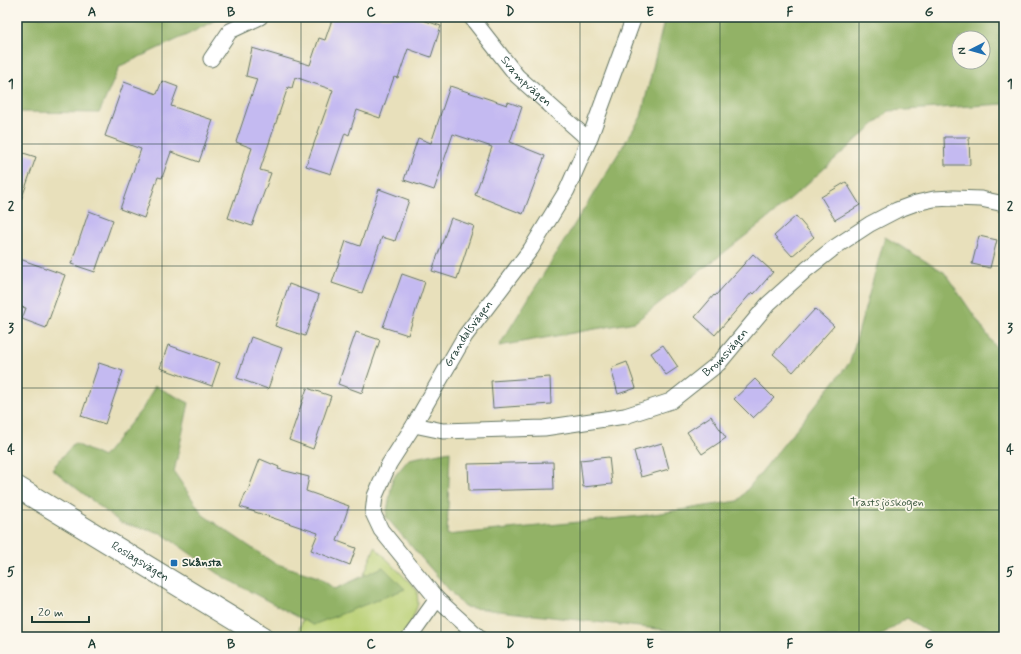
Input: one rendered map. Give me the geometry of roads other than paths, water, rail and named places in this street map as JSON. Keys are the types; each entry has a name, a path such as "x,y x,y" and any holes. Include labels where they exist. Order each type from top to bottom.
{"main road":[{"name":"Roslagsvägen","path":"17,487 262,636"}],"street":[{"path":"211,59 230,31 260,17"},
{"name":"Svampvägen","path":"471,17 517,76 589,140"},
{"name":"Grandalsvägen","path":"479,637 437,599 381,530 373,513 375,496 389,464 465,336 531,249 567,190 589,140 634,17"},
{"name":"Bromsvägen","path":"414,424 443,431 544,428 625,416 671,401 719,363 768,304 807,269 835,247 870,224 897,210 916,203 934,200 953,198 981,199 1004,204"},
{"path":"410,637 437,599"}],"place":[{"name":"Skånsta","path":"174,563"}],"park label":[{"name":"Trastsjöskogen","path":"887,503"}]}
